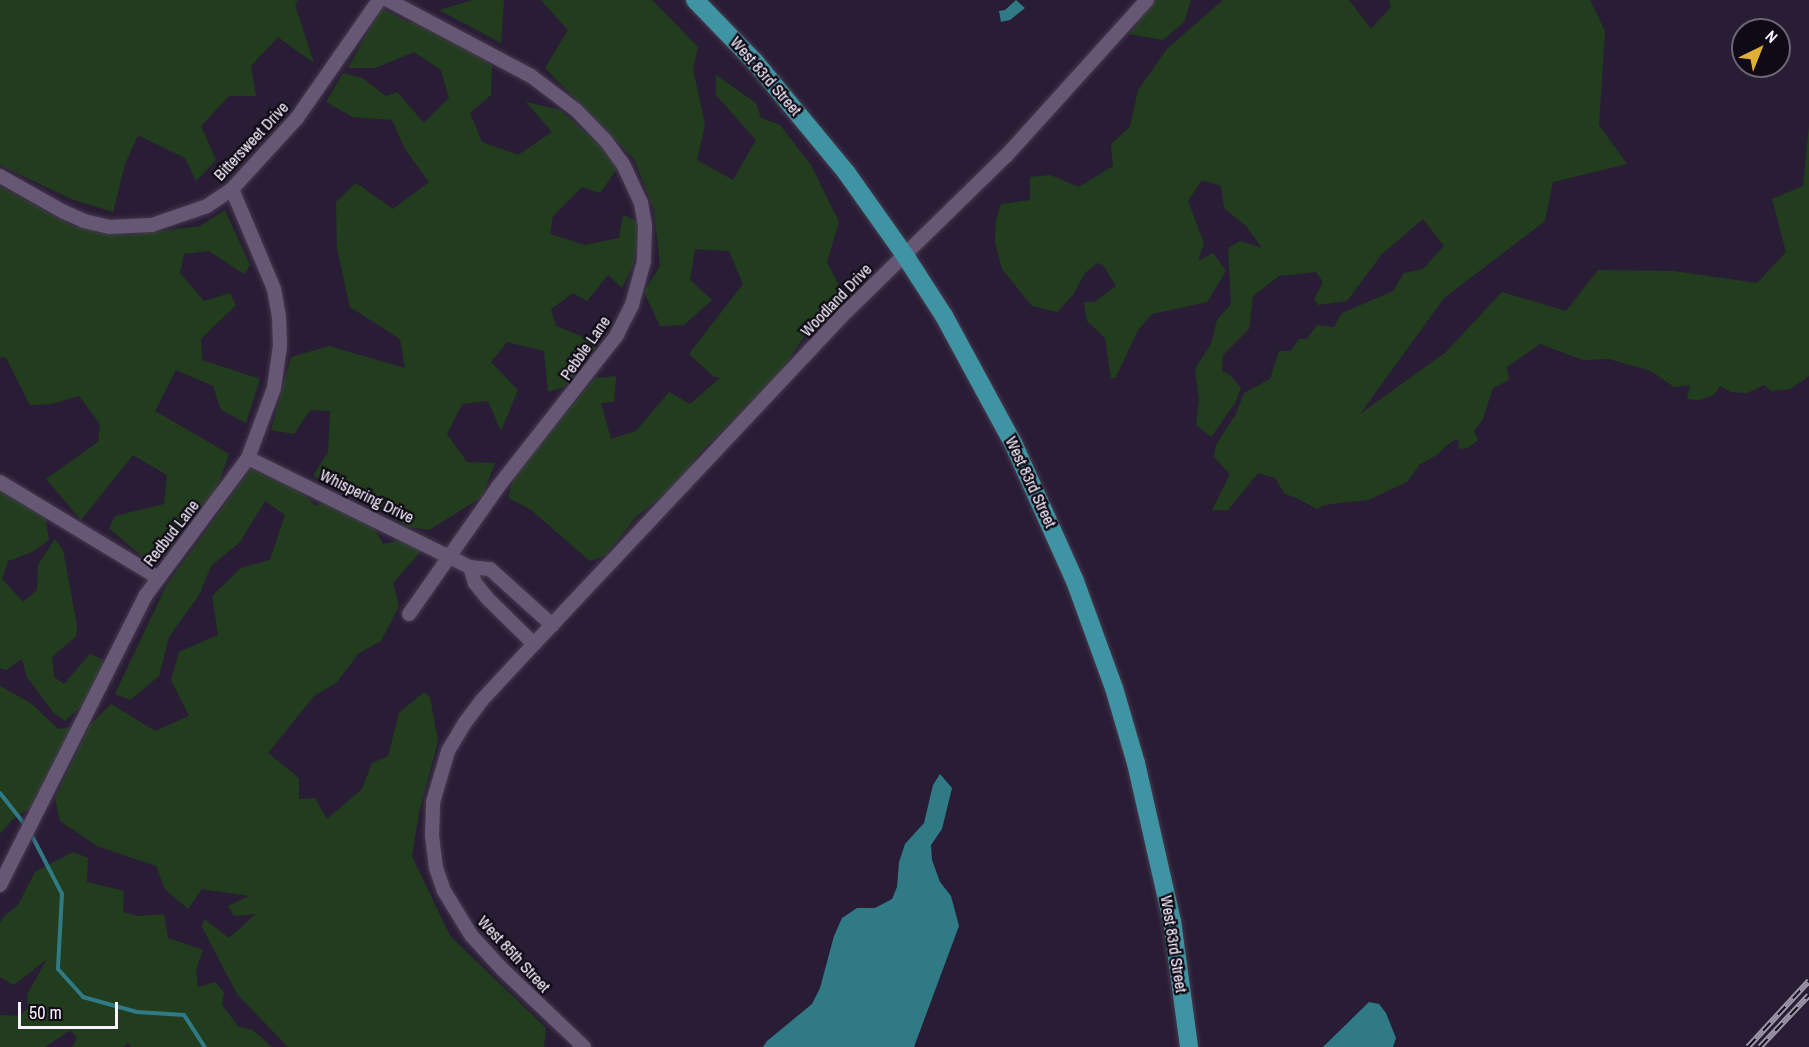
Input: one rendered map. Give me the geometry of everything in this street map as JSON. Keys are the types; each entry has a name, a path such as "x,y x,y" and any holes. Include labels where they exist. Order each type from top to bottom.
{"main road":[{"name":"West 83rd Street","path":"695,0 755,62 846,172 904,254 950,326 1013,443 1075,581 1114,688 1156,845 1172,921 1189,1047"}],"street":[{"name":"Bittersweet Drive","path":"0,176 64,212 84,221 110,227 131,227 167,221 207,206 232,189 318,92 379,0"},
{"name":"Pebble Lane","path":"388,0 531,76 576,110 606,141 626,170 640,203 645,226 644,261 632,305 618,334 498,487 409,614"},
{"name":"Woodland Drive","path":"552,625 904,254 1006,156 1147,0"},
{"name":"Redbud Lane","path":"0,885 146,594 248,458 274,388 280,346 279,317 274,289 232,189"},
{"name":"Whispering Drive","path":"248,458 470,567 490,569 552,625"},
{"path":"0,482 157,577"},
{"path":"470,567 475,583 534,644"},
{"name":"West 85th Street","path":"552,625 482,700 448,751 433,802 434,855 444,891 471,935 502,969 584,1047"}],"shaded area":[{"path":"0,0 298,0 295,5 314,63 278,37 251,66 256,96 229,96 201,126 216,160 196,181 185,158 138,135 125,164 113,212 71,199 0,165"},
{"path":"473,0 504,0 501,43 439,10"},
{"path":"541,0 652,0 698,47 693,69 705,125 697,160 733,180 756,140 716,95 716,75 756,103 761,118 780,125 811,165 839,222 827,262 841,290 819,314 782,370 698,455 680,482 636,517 606,555 590,561 530,509 508,498 516,470 595,378 616,376 614,402 601,403 611,439 636,431 669,392 690,404 720,378 714,377 689,354 743,284 729,251 695,249 690,280 712,300 684,325 660,326 644,292 660,266 654,210 634,159 545,68 568,30"},
{"path":"1016,0 1025,8 1010,20 1001,22 999,11 1005,10"},
{"path":"1154,0 1191,0 1184,22 1163,40 1129,34"},
{"path":"1223,0 1349,0 1371,29 1391,7 1389,0 1590,0 1605,31 1599,125 1627,164 1553,182 1545,221 1444,298 1360,414 1446,352 1502,292 1566,311 1598,270 1674,271 1757,283 1786,252 1772,199 1803,186 1809,125 1809,376 1790,389 1771,391 1764,385 1747,393 1731,392 1720,386 1714,395 1699,400 1687,399 1690,385 1674,387 1651,371 1609,359 1583,360 1540,344 1507,367 1509,380 1493,388 1482,421 1474,431 1478,440 1468,448 1459,449 1458,439 1451,442 1435,456 1420,464 1407,482 1368,500 1324,505 1317,509 1285,494 1275,478 1258,473 1228,510 1212,510 1230,474 1214,457 1216,445 1236,414 1244,393 1270,379 1279,351 1291,351 1299,339 1307,339 1317,325 1334,327 1342,313 1393,291 1404,273 1423,269 1444,246 1423,219 1382,254 1347,301 1318,305 1314,299 1323,282 1316,272 1279,276 1253,296 1249,329 1223,355 1222,371 1230,375 1241,388 1235,403 1211,437 1196,425 1199,400 1195,369 1211,344 1217,320 1231,304 1228,248 1240,241 1262,248 1246,226 1224,208 1221,186 1202,180 1188,201 1204,243 1198,261 1213,253 1226,271 1207,302 1152,314 1138,330 1116,377 1111,379 1105,338 1087,321 1084,302 1094,302 1116,286 1103,265 1097,263 1085,273 1073,295 1057,312 1032,306 1002,269 995,242 996,220 1001,204 1030,200 1030,177 1050,175 1079,187 1113,166 1111,144 1130,127 1138,90 1167,49"},
{"path":"381,8 408,22 423,23 492,65 491,95 470,113 482,142 518,155 552,132 526,102 560,110 599,144 617,169 600,193 582,187 553,216 550,234 585,245 619,238 623,215 639,222 634,264 622,288 608,275 587,301 573,293 551,309 556,326 599,343 564,387 548,392 544,351 507,342 491,362 518,390 501,431 488,401 462,404 447,434 467,462 495,463 482,497 429,530 408,527 350,491 313,476 328,452 330,411 310,410 294,434 271,430 291,357 329,346 405,368 400,339 350,307 337,249 336,202 356,183 393,209 429,182 405,149 392,120 353,117 326,102 343,73 362,78 386,96 397,92 424,123 449,98 441,70 414,52 375,68 348,68"},
{"path":"0,186 73,226 130,235 200,226 225,210 250,265 244,274 209,251 184,254 180,273 204,301 230,293 236,305 201,339 202,360 260,379 246,423 221,410 213,386 176,370 155,411 229,454 215,494 190,514 167,554 145,559 109,528 115,516 164,504 167,475 133,455 81,520 46,479 98,442 100,424 79,396 51,404 30,405 6,358 0,357"},
{"path":"251,468 303,493 316,506 327,501 375,529 383,544 405,539 422,550 393,583 399,606 381,641 359,653 336,683 314,696 268,753 299,778 299,799 315,798 327,819 362,789 372,763 388,756 399,713 424,692 430,697 438,741 419,813 412,856 450,936 546,1028 544,1047 288,1047 237,994 202,927 204,919 229,938 256,914 234,916 228,906 249,896 202,889 188,909 165,889 156,866 97,846 60,821 55,798 89,726 111,704 155,731 189,716 171,680 179,652 218,635 212,596 241,568 270,560 285,515 265,501 240,542 211,566 199,595 169,637 159,676 130,700 115,694 166,586"},
{"path":"0,489 45,516 49,540 32,552 8,561 2,579 23,602 37,590 38,565 55,539 63,550 77,626 76,636 52,657 54,677 64,684 90,654 103,660 102,675 86,702 65,721 53,712 27,677 22,659 6,670 0,668"},
{"path":"0,686 32,704 58,729 70,727 71,737 40,801 12,820 0,834"},
{"path":"940,774 952,788 942,829 931,845 932,860 940,882 951,896 959,926 914,1047 763,1047 767,1041 812,1004 820,988 834,936 842,918 857,908 875,908 892,899 897,887 899,862 905,844 924,823 933,785"},
{"path":"73,852 88,858 87,882 124,891 123,912 138,916 164,914 168,938 203,950 196,970 198,987 215,982 224,992 222,1005 239,1027 253,1030 272,1047 131,1047 128,1043 123,1047 72,1047 77,1038 70,1030 45,1047 0,1047 0,1015 19,1016 28,1008 27,995 47,959 14,985 0,977 0,923 3,917 18,905 35,872"},
{"path":"1369,1002 1379,1004 1386,1013 1396,1038 1393,1047 1323,1047"}],"waterway":[{"path":"0,793 26,826"},
{"path":"30,832 62,894 58,969 83,997 137,1012 184,1015 205,1047"}],"railway":[{"path":"1748,1047 1809,981"},
{"path":"1760,1047 1809,995"}]}
